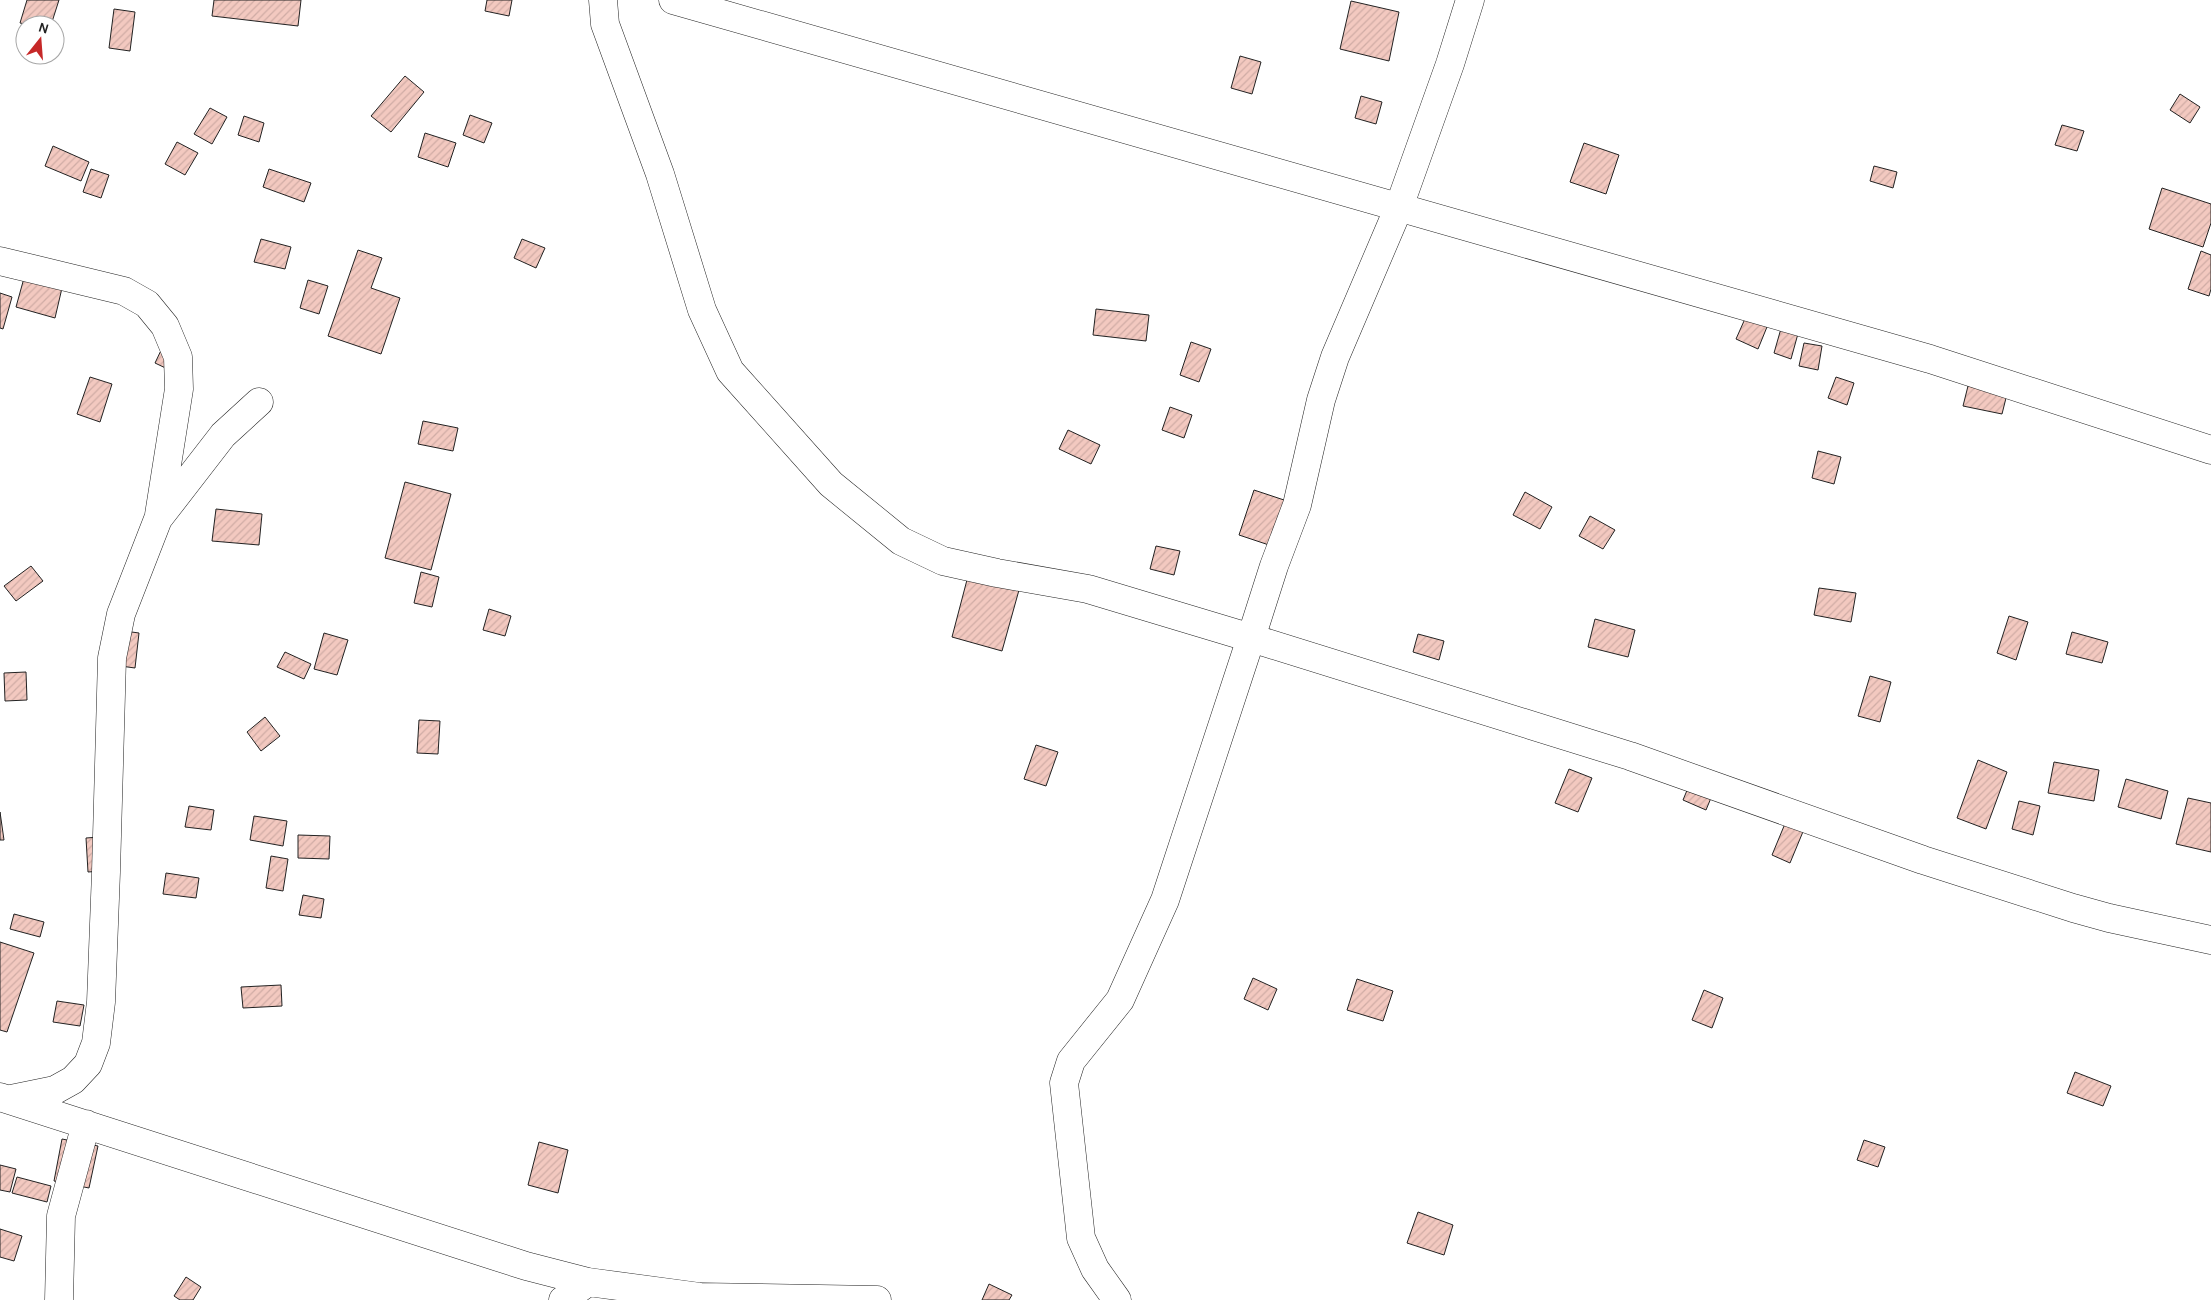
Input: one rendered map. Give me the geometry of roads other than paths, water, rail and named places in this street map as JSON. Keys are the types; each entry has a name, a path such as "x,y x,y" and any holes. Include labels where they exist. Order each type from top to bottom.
{"street":[{"path":"603,0 605,24 660,174 702,310 730,371 831,484 901,540 943,561 997,574 1088,589 1630,756 1923,860 2074,908 2109,918 2211,940"},
{"path":"673,0 1930,359 2211,450"},
{"path":"1117,1300 1095,1269 1081,1238 1064,1083 1071,1061 1120,1000 1165,900 1274,566 1297,506 1321,400 1335,357 1399,207 1450,64 1470,0"},
{"path":"0,261 124,291 147,304 165,326 178,357 179,389 158,519 121,614 112,658 101,1002 96,1043 88,1064 73,1080 56,1090 5,1098"},
{"path":"158,519 223,435 259,402"},
{"path":"5,1098 526,1266 588,1282 700,1297 877,1300"},
{"path":"59,1300 62,1216 86,1124"},
{"path":"562,1300 588,1282"}]}
